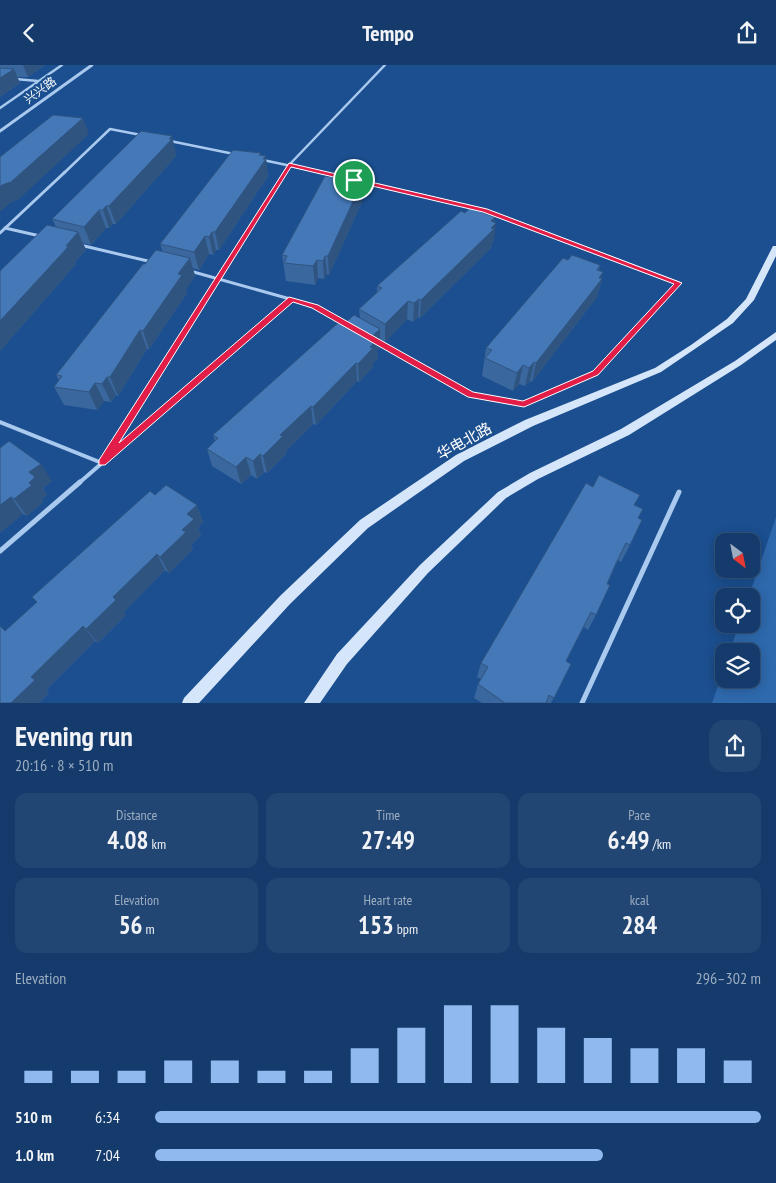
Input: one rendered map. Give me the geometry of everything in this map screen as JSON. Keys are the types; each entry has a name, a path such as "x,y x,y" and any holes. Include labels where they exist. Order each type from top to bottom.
{"main road":[{"name":"华电北路","path":"189,703 285,600 364,524 460,458 529,423 658,370 694,347 730,321 750,300 776,248"},
{"path":"310,703 342,659 424,569 502,495 534,476 625,432 738,363 776,335"}],"street":[{"name":"兴兴路","path":"0,131 92,65"}],"lane":[{"path":"0,108 62,65"},
{"path":"102,463 289,165 385,65"},
{"path":"9,79 38,81"},
{"path":"0,233 110,129 148,136"},
{"path":"167,140 242,155"},
{"path":"261,159 336,176"},
{"path":"354,180 485,210 679,283 596,373 524,404 471,395 376,341"},
{"path":"5,228 44,237"},
{"path":"73,244 160,264"},
{"path":"190,271 315,306 350,326"},
{"path":"0,551 291,299"},
{"path":"0,422 102,463"},
{"path":"582,703 679,492"}],"shaded area":[{"path":"776,517 776,703 712,703 717,688 760,688 760,643 733,643 736,633 760,633 760,588 752,588 755,578 760,578 760,564"}],"building":[{"path":"0,68 14,69 0,78"},
{"path":"53,115 83,118 11,182 0,187 0,157"},
{"path":"141,131 172,136 169,139 172,139 109,206 99,210 84,227 52,219"},
{"path":"233,150 261,153 259,155 266,156 263,159 266,159 215,232 212,232 209,237 205,236 194,252 160,244"},
{"path":"332,172 357,175 355,179 361,179 358,184 361,184 328,256 325,256 323,261 317,260 313,266 284,263 287,256 282,255 325,176 329,177"},
{"path":"470,208 495,217 491,221 496,223 491,228 494,229 421,300 419,299 414,303 408,301 385,324 359,309 382,288 377,286 461,211 465,213"},
{"path":"47,225 78,232 66,246 69,246 0,321 0,271"},
{"path":"156,250 190,258 178,274 182,275 143,331 140,330 110,377 107,377 102,384 95,383 89,392 54,387 62,376 56,375"},
{"path":"572,255 600,265 597,270 603,272 599,278 602,279 536,363 534,362 529,368 523,365 517,373 485,358 492,350 486,348 563,258 568,260"},
{"path":"354,315 380,329 371,337 377,340 370,347 373,348 313,407 311,406 280,435 283,436 263,456 260,454 253,461 246,457 236,467 207,449 218,438 213,435 338,323 343,325"},
{"path":"9,441 41,464 29,472 35,477 29,483 32,485 14,499 11,497 0,505 0,448"},
{"path":"599,475 640,495 634,505 643,509 638,518 642,520 630,545 626,543 616,563 607,584 610,585 596,615 591,612 566,661 571,664 554,698 549,695 546,703 505,703 478,684 488,667 481,663 586,483 593,487"},
{"path":"166,485 197,505 187,514 194,519 182,530 186,532 160,557 157,554 113,597 116,600 86,629 83,626 31,677 35,680 11,703 0,703 0,626 5,631 37,602 32,597 150,491 155,495"}],"route":[{"path":"289,165 354,180 485,210 679,283 596,373 524,404 471,395 315,306 291,299 102,463 289,165"}]}
